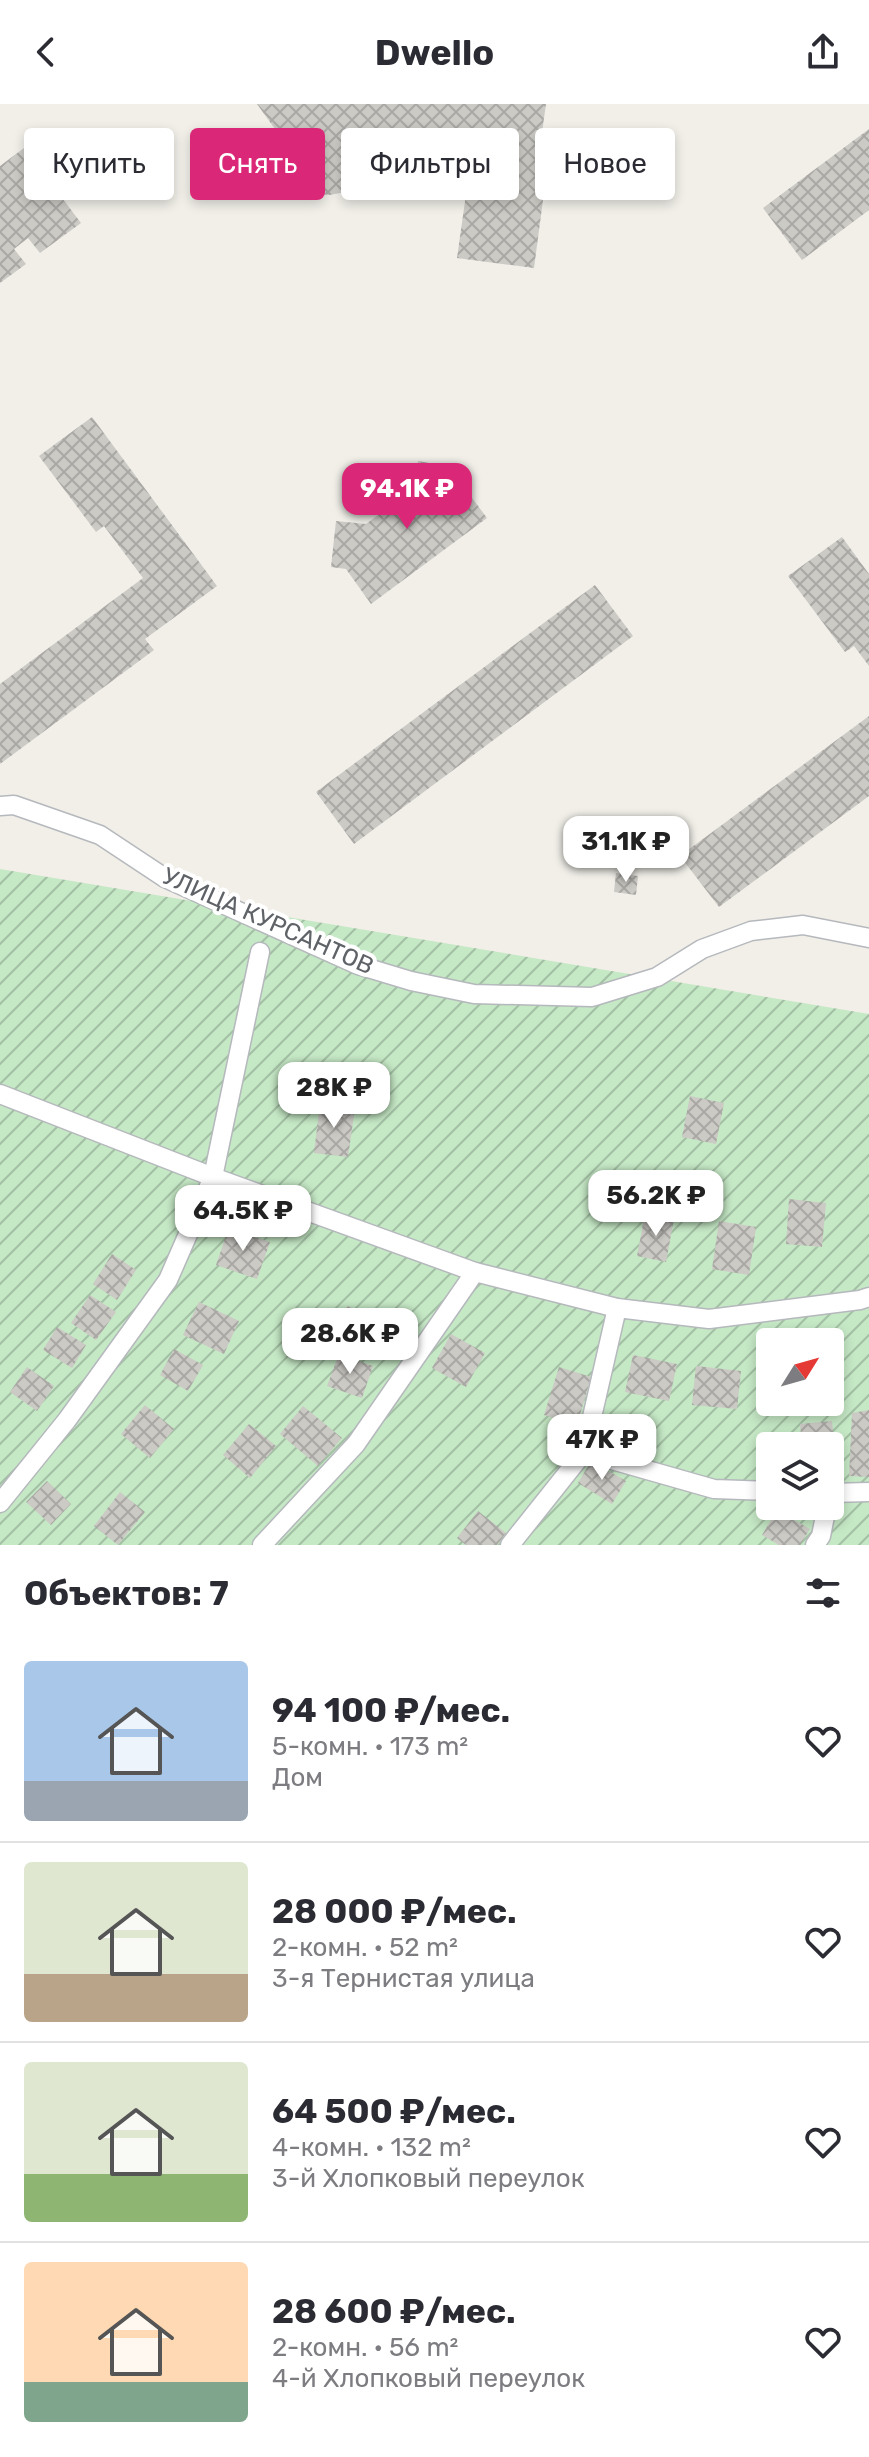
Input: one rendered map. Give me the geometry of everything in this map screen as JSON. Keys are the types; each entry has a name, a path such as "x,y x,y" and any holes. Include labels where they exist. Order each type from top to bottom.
{"street":[{"name":"УЛИЦА КУРСАНТОВ","path":"0,806 14,805 100,835 165,878 358,965 411,981 474,994 592,997 657,977 702,949 751,931 803,925 869,938"},
{"path":"0,1503 67,1420 168,1280 213,1177 260,952"},
{"path":"0,1094 213,1177 475,1272 617,1308 709,1319 869,1297"},
{"path":"262,1545 356,1444 475,1272"},
{"path":"510,1545 584,1452 617,1308"},
{"path":"584,1452 714,1489 756,1490"},
{"path":"844,1493 869,1492"},
{"path":"815,1545 821,1536 824,1520"}],"green space":[{"path":"0,869 869,1014 869,1545 0,1545"}],"building":[{"path":"257,104 546,104 543,128 535,128 535,200 543,200 534,268 457,258 465,200 519,200 519,128 341,128 341,193 329,195 325,194 325,128 274,128"},
{"path":"869,129 869,210 802,260 763,208"},
{"path":"24,148 24,200 64,200 81,223 40,253 28,238 14,249 26,264 0,283 0,166"},
{"path":"92,417 217,586 145,639 154,650 0,764 0,684 143,578 104,526 96,532 39,456"},
{"path":"418,461 464,469 461,483 487,518 371,604 346,569 331,567 336,521 366,524 414,489"},
{"path":"842,537 869,574 869,666 854,646 845,652 788,576"},
{"path":"595,585 633,636 354,844 316,792"},
{"path":"869,716 869,796 719,907 680,856"},
{"path":"616,873 638,876 636,895 614,892"},
{"path":"690,1096 724,1103 716,1144 682,1137"},
{"path":"320,1103 355,1108 348,1157 314,1153"},
{"path":"789,1199 826,1203 822,1247 786,1244"},
{"path":"645,1213 674,1219 666,1262 637,1256"},
{"path":"719,1221 756,1227 749,1275 712,1269"},
{"path":"229,1227 270,1242 257,1279 216,1265"},
{"path":"112,1254 136,1270 117,1300 93,1284"},
{"path":"90,1295 116,1312 96,1340 71,1323"},
{"path":"199,1302 239,1321 224,1354 183,1335"},
{"path":"347,1306 386,1319 373,1358 333,1345"},
{"path":"57,1327 86,1345 72,1368 43,1350"},
{"path":"451,1334 485,1353 466,1387 432,1368"},
{"path":"174,1349 203,1365 188,1391 160,1375"},
{"path":"339,1354 373,1366 362,1398 327,1386"},
{"path":"633,1355 677,1364 669,1401 625,1392"},
{"path":"696,1366 741,1371 737,1409 692,1405"},
{"path":"27,1367 54,1386 37,1411 10,1392"},
{"path":"559,1367 591,1377 577,1425 544,1415"},
{"path":"145,1405 174,1429 150,1458 121,1434"},
{"path":"303,1406 342,1438 318,1466 280,1434"},
{"path":"869,1410 869,1477 849,1476 852,1413"},
{"path":"832,1421 833,1432 801,1432 800,1424"},
{"path":"249,1424 276,1446 250,1478 223,1455"},
{"path":"591,1461 626,1481 612,1504 578,1483"},
{"path":"47,1481 71,1504 51,1525 26,1502"},
{"path":"120,1492 145,1512 118,1545 94,1526"},
{"path":"478,1511 506,1533 497,1545 466,1545 457,1538"},
{"path":"771,1520 794,1520 810,1529 800,1545 779,1545 762,1535"}]}
